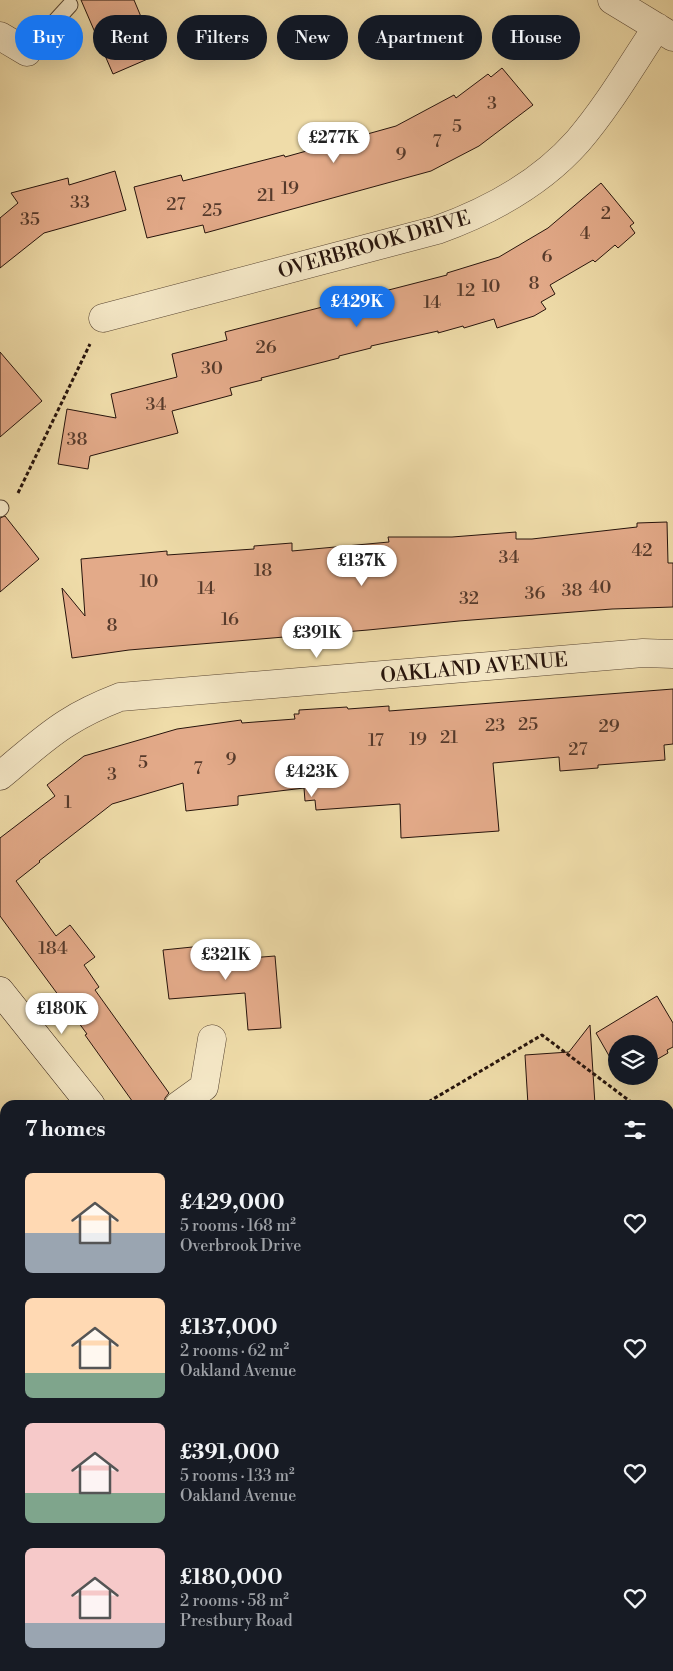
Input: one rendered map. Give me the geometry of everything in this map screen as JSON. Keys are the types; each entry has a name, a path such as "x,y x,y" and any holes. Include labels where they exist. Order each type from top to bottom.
{"street":[{"path":"612,0 665,32"},
{"name":"OVERBROOK DRIVE","path":"103,318 437,230 491,208 517,193 548,169 577,142 665,32"},
{"path":"0,36 15,45"},
{"name":"OAKLAND AVENUE","path":"0,776 68,722 93,708 120,697 643,653 673,654"},
{"path":"0,991 87,1100"},
{"path":"186,1100 204,1087 212,1039"}],"lane":[{"path":"61,15 70,5"}],"path":[{"path":"0,509 11,507 103,318"},
{"path":"432,1100 542,1035 628,1100"}],"building":[{"path":"81,0 134,0 140,15 93,15 93,28"},
{"path":"107,60 145,60 113,74"},
{"path":"502,68 533,105 479,146 431,171 205,233 203,225 147,238 134,187 181,175 183,181 284,155 285,157 396,126 454,95 456,98 488,74 491,77"},
{"path":"115,171 126,210 44,233 0,268 0,218 18,203 11,193 68,178 69,185"},
{"path":"601,183 634,223 630,226 635,233 618,248 615,245 595,262 593,260 550,285 555,294 541,302 546,309 534,316 497,328 494,319 464,328 463,326 438,333 438,331 371,346 371,348 339,356 339,358 261,378 262,380 230,388 232,395 172,411 178,433 90,456 88,469 58,464 67,409 116,418 111,394 177,377 172,354 227,340 225,332 447,275 447,273 499,257 548,228"},
{"path":"0,352 42,401 0,437"},
{"path":"5,516 39,559 0,592 0,518"},
{"path":"667,522 668,563 673,563 673,607 612,609 459,621 129,650 72,658 62,588 85,616 81,559 167,551 167,555 254,549 254,546 292,543 292,551 389,542 388,537 452,537 516,532 516,539 532,539 637,527 637,523"},
{"path":"673,689 673,744 664,745 665,760 598,765 598,768 560,771 559,757 493,763 499,831 401,838 400,804 316,810 315,800 305,801 304,788 238,796 238,805 186,811 183,783 112,804 16,881 56,936 70,925 95,957 84,965 99,987 95,990 169,1093 165,1100 131,1100 85,1035 87,1034 0,916 0,838 55,796 47,785 84,756 177,729 241,720 242,723 295,719 294,714 299,714 299,710 389,706 389,711"},
{"path":"222,944 224,960 275,956 281,1028 248,1030 245,993 169,999 163,950"},
{"path":"657,996 673,1023 673,1047 667,1050 668,1053 658,1059 658,1035 608,1035 608,1054 596,1033"},
{"path":"590,1025 595,1100 528,1100 525,1055 569,1052"}]}
